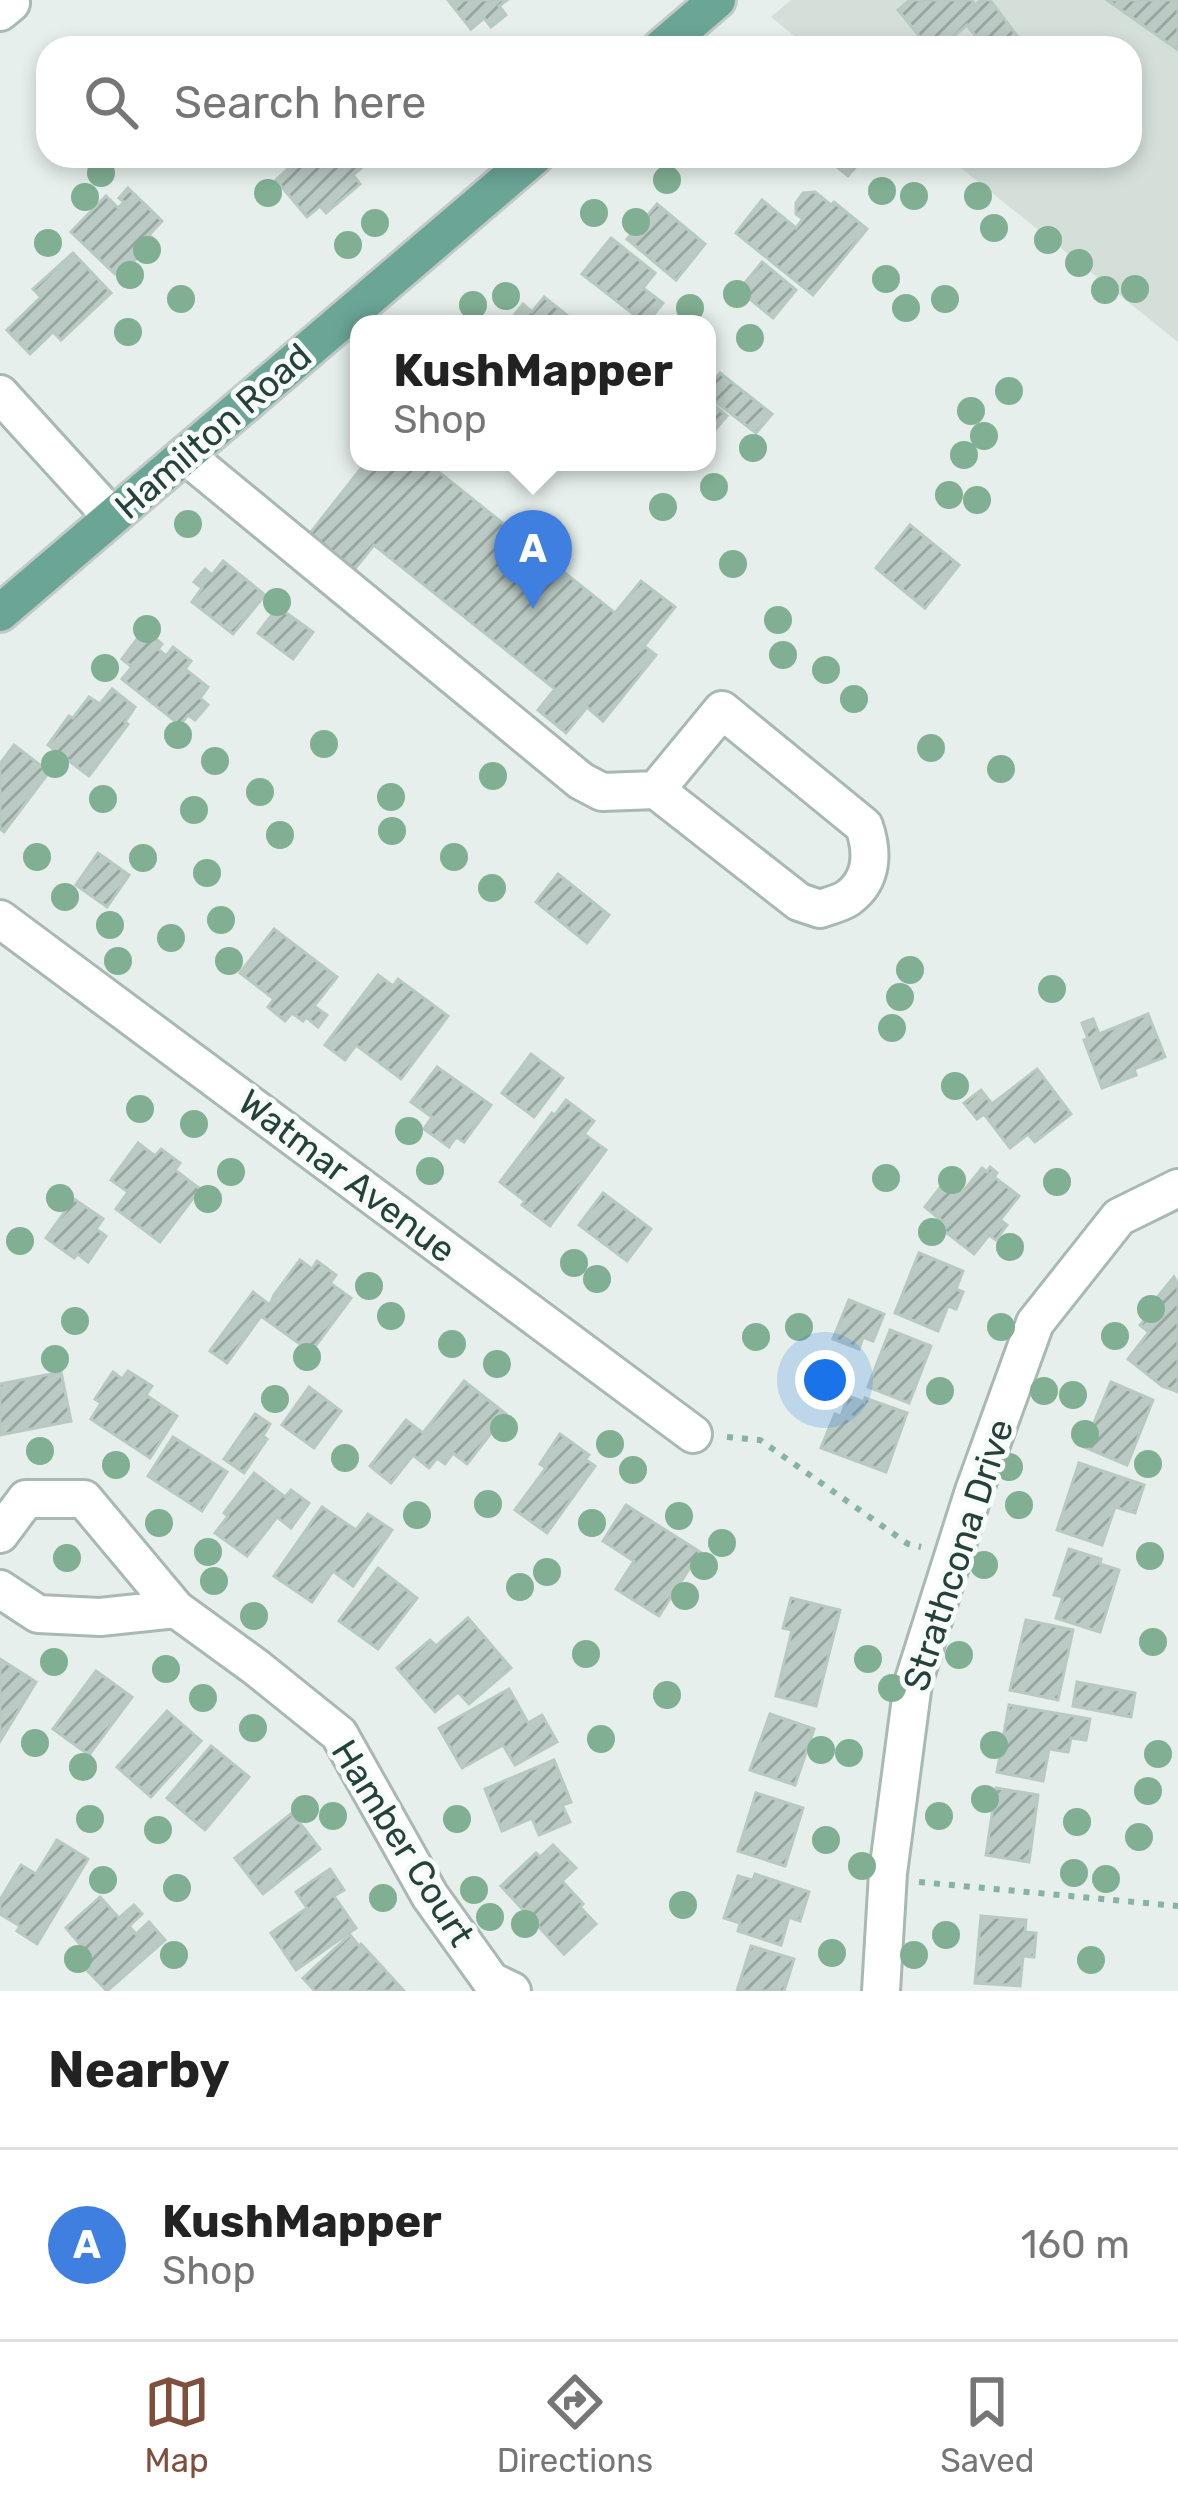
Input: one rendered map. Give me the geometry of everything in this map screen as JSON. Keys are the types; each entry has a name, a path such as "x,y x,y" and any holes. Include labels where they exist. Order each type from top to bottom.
{"main road":[{"path":"675,36 717,0"},
{"name":"Hamilton Road","path":"0,613 521,168"}],"street":[{"path":"0,12 11,3 8,0"},
{"path":"0,394 112,518"},
{"path":"185,455 581,781 602,792 656,790 799,902 820,909 849,897 866,876 872,850 864,826 722,710 656,790"},
{"name":"Watmar Avenue","path":"0,919 693,1434"},
{"name":"Strathcona Drive","path":"880,1991 887,1874 913,1683 1035,1323 1119,1217 1178,1188"},
{"name":"Hamber Court","path":"0,1534 26,1499 84,1499 176,1609 339,1735 430,1896 490,1981 512,1991"},
{"path":"0,1589 38,1614 100,1617 176,1609"}],"path":[{"path":"693,1434 760,1440 908,1544 953,1556"},
{"path":"887,1874 931,1885 1178,1906"}],"shaded area":[{"path":"791,0 1178,0 1178,342 961,168 1142,168 1142,36 794,36 771,17"}],"building":[{"path":"448,0 507,0 499,6 506,15 491,27 484,18 471,29"},
{"path":"910,0 972,0 975,5 990,0 1017,36 976,36 967,25 954,36 919,36 898,10"},
{"path":"1107,0 1178,0 1178,50"},
{"path":"289,168 361,168 353,175 360,184 326,213 320,206 307,217 276,180"},
{"path":"128,188 162,221 149,235 155,240 115,274 71,232 106,196 118,208"},
{"path":"815,192 867,229 813,295 736,233 762,200 796,228 803,219 796,214 796,203 803,193"},
{"path":"657,204 705,244 676,280 627,239"},
{"path":"611,238 655,273 643,288 663,303 653,315 634,315 582,274"},
{"path":"73,253 111,293 61,340 53,332 30,354 7,330 41,297 33,289"},
{"path":"762,262 796,290 773,318 739,290"},
{"path":"544,297 567,315 515,314 523,304 532,312"},
{"path":"720,373 772,414 756,433 716,402"},
{"path":"716,407 727,416 716,429"},
{"path":"359,471 438,471 615,613 641,581 675,607 644,646 656,655 603,721 587,707 566,733 538,710 555,689 374,545 353,571 308,536"},
{"path":"910,525 959,565 925,608 876,568"},
{"path":"223,561 265,595 233,634 192,602 202,588 194,582 205,569 212,575"},
{"path":"278,607 313,632 293,659 258,633"},
{"path":"140,635 147,640 151,635 162,644 158,649 166,656 173,647 191,661 185,669 208,687 200,698 208,705 195,720 188,715 180,725 122,679 132,667 122,659"},
{"path":"112,689 135,707 128,724 89,776 48,745 89,697 100,704"},
{"path":"14,745 49,772 4,832 0,829 0,764"},
{"path":"98,853 129,875 107,907 76,885"},
{"path":"558,874 609,915 587,943 536,902"},
{"path":"274,929 337,977 314,1006 327,1015 318,1027 292,1013 285,1021 268,1007 274,999 240,973"},
{"path":"378,975 393,986 398,979 448,1016 401,1079 356,1045 345,1060 325,1045"},
{"path":"1148,1014 1165,1057 1102,1088 1082,1023 1093,1019 1099,1034"},
{"path":"531,1054 563,1078 534,1117 502,1093"},
{"path":"437,1067 491,1105 464,1142 456,1137 449,1147 424,1129 432,1117 411,1102"},
{"path":"1037,1069 1071,1114 1035,1142 1028,1134 1010,1148 984,1114 977,1119 964,1103 981,1090 992,1104"},
{"path":"566,1100 594,1121 584,1134 606,1150 550,1226 500,1182"},
{"path":"138,1143 155,1156 161,1149 180,1163 175,1170 200,1189 160,1242 116,1209 128,1192 111,1180"},
{"path":"990,1167 997,1173 994,1177 1019,1196 1000,1220 1007,1225 996,1240 989,1235 974,1254 938,1226 942,1221 925,1207 946,1180 962,1193 982,1168 987,1172"},
{"path":"603,1193 651,1229 627,1261 579,1225"},
{"path":"74,1199 103,1219 96,1229 106,1236 88,1262 46,1238"},
{"path":"919,1253 963,1271 956,1289 963,1292 956,1309 948,1306 938,1331 895,1313"},
{"path":"300,1260 312,1269 317,1261 336,1275 330,1283 351,1298 311,1352 261,1316 227,1363 210,1351 253,1292 270,1305"},
{"path":"1174,1277 1178,1284 1178,1392 1162,1386 1128,1359 1149,1332 1140,1325 1155,1308 1151,1305"},
{"path":"849,1300 884,1314 873,1341 863,1337 859,1349 833,1339"},
{"path":"890,1330 931,1346 909,1403 868,1387"},
{"path":"128,1371 152,1386 146,1395 177,1416 150,1458 91,1419 101,1403 95,1399 113,1372 122,1379"},
{"path":"61,1372 71,1421 0,1435 0,1384"},
{"path":"464,1381 506,1414 467,1464 453,1453 445,1464 437,1458 429,1468 413,1455 391,1483 370,1466 406,1420 423,1433"},
{"path":"1111,1382 1153,1400 1127,1465 1084,1447"},
{"path":"309,1387 341,1411 314,1448 282,1425"},
{"path":"848,1396 907,1413 886,1472 821,1448 835,1414 854,1421 842,1413"},
{"path":"255,1414 270,1424 263,1436 267,1439 244,1473 224,1459"},
{"path":"560,1434 589,1455 585,1459 595,1466 547,1533 515,1510 546,1468 540,1464"},
{"path":"173,1437 227,1472 202,1511 148,1476"},
{"path":"1079,1463 1144,1485 1135,1513 1115,1507 1102,1545 1057,1530"},
{"path":"254,1473 285,1497 291,1490 309,1503 291,1528 277,1517 247,1556 215,1533"},
{"path":"626,1505 700,1552 659,1616 616,1589 634,1561 603,1541"},
{"path":"322,1507 356,1530 368,1514 392,1530 353,1586 333,1571 312,1602 274,1576"},
{"path":"1069,1549 1119,1570 1100,1632 1056,1618 1063,1597 1054,1595"},
{"path":"378,1568 417,1598 378,1649 339,1621"},
{"path":"791,1598 840,1610 816,1706 776,1696 792,1630 783,1628"},
{"path":"468,1618 511,1668 469,1704 458,1692 435,1712 397,1668 430,1640 436,1646"},
{"path":"1026,1620 1073,1630 1058,1700 1010,1690"},
{"path":"0,1659 36,1682 0,1741"},
{"path":"96,1671 132,1697 89,1755 53,1729"},
{"path":"1077,1682 1135,1693 1131,1717 1073,1706"},
{"path":"509,1689 528,1723 542,1715 557,1742 515,1765 503,1745 462,1768 439,1728"},
{"path":"1009,1705 1090,1719 1086,1740 1071,1738 1068,1752 1049,1749 1043,1781 997,1772"},
{"path":"167,1711 201,1741 151,1797 117,1767"},
{"path":"770,1714 814,1729 795,1785 750,1770"},
{"path":"211,1746 249,1777 205,1830 167,1798"},
{"path":"554,1760 571,1802 562,1805 570,1822 539,1835 532,1818 502,1831 485,1789"},
{"path":"996,1788 1038,1795 1029,1862 986,1855"},
{"path":"756,1793 803,1808 785,1866 738,1851"},
{"path":"292,1813 320,1849 263,1894 235,1858"},
{"path":"57,1840 88,1859 37,1944 0,1914 0,1900 21,1865 36,1874"},
{"path":"553,1845 576,1868 562,1881 596,1924 564,1954 501,1886 536,1853 540,1857"},
{"path":"330,1869 344,1890 334,1896 356,1928 296,1970 271,1933 307,1908 296,1892"},
{"path":"755,1874 809,1892 800,1921 789,1917 781,1945 738,1931 740,1923 724,1918 738,1876 753,1880"},
{"path":"100,1897 119,1918 134,1905 142,1914 129,1926 136,1934 149,1922 165,1940 107,1991 82,1965 91,1957 66,1928"},
{"path":"981,1916 1026,1920 1025,1932 1036,1933 1034,1957 1023,1956 1020,1986 975,1983"},
{"path":"350,1935 404,1991 315,1991 303,1978"},
{"path":"751,1946 794,1959 784,1991 737,1991"}],"place":[{"name":"KushMapper","path":"533,609"}]}
